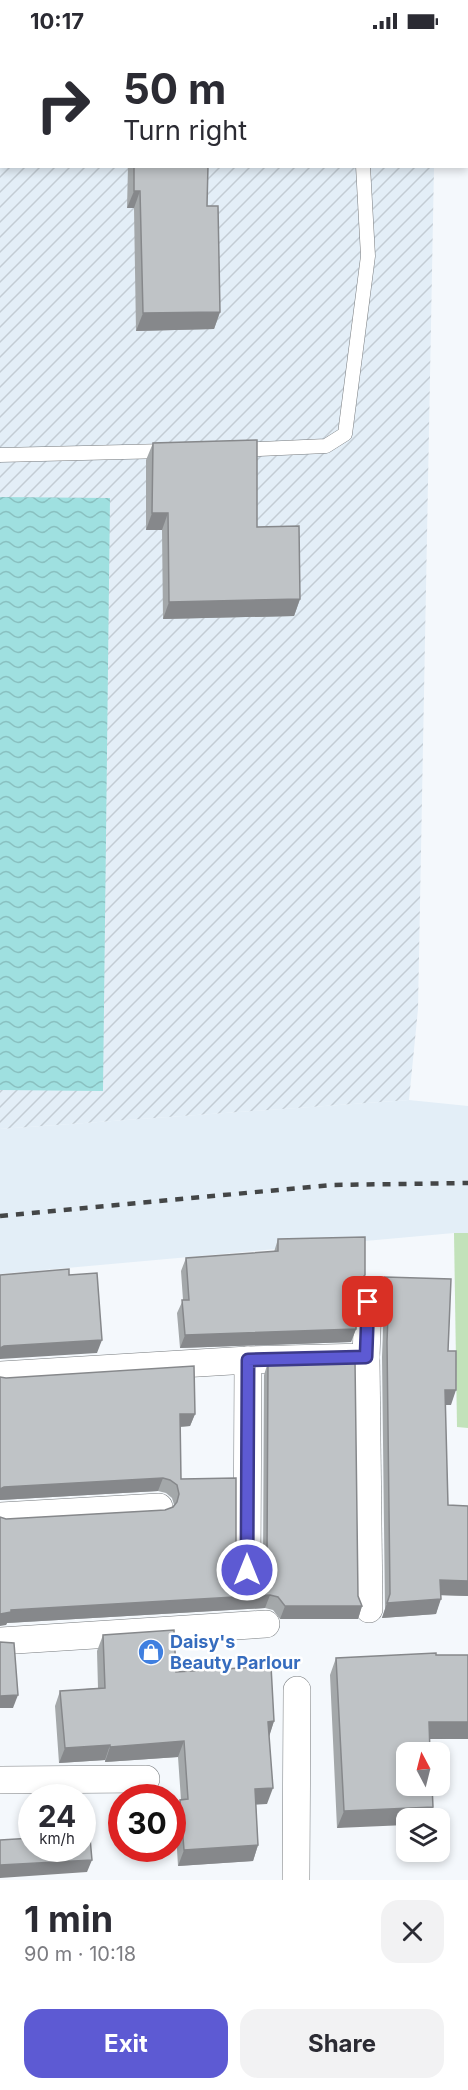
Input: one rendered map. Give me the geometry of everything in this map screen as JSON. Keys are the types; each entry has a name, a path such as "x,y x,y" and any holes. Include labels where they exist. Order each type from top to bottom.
{"street":[{"path":"368,1302 366,1357 369,1609"},
{"path":"0,1374 248,1360 366,1357"},
{"path":"247,1570 248,1360"},
{"path":"0,1516 159,1507"},
{"path":"0,1641 266,1624"},
{"path":"296,1880 297,1690"},
{"path":"0,1780 146,1779"}],"lane":[{"path":"226,450 326,446 345,434 368,256 363,168"},
{"path":"0,455 179,451"}],"shaded area":[{"path":"0,168 434,168 418,1009 409,1100 0,1129"},
{"path":"409,1100 468,1106 468,1233 0,1274 0,1129"}],"green space":[{"path":"454,1233 468,1233 468,1428 457,1427"}],"water":[{"path":"0,497 110,498 103,1091 0,1090"}],"building":[{"path":"134,168 208,168 207,206 218,206 220,312 143,313 140,191 134,191"},
{"path":"257,440 257,527 299,526 300,599 169,602 168,513 152,513 153,443"},
{"path":"365,1237 365,1275 359,1281 357,1288 356,1329 185,1335 182,1300 189,1300 186,1258 278,1251 278,1239"},
{"path":"69,1269 69,1275 97,1273 102,1340 0,1348 0,1275"},
{"path":"385,1277 451,1279 448,1351 456,1351 456,1390 445,1390 448,1505 468,1506 468,1581 440,1580 441,1599 387,1603 390,1594 387,1342 389,1288"},
{"path":"355,1360 358,1596 362,1606 285,1606 278,1597 270,1595 11,1610 11,1612 0,1614 0,1517 6,1519 165,1510 173,1507 179,1494 177,1485 163,1478 0,1489 0,1377 194,1366 195,1414 180,1414 181,1479 236,1478 236,1558 243,1570 251,1573 260,1570 266,1564 267,1557 268,1362"},
{"path":"174,1630 176,1672 271,1666 274,1721 268,1722 273,1788 255,1789 258,1845 186,1850 186,1799 188,1799 184,1741 65,1748 60,1691 105,1688 103,1635"},
{"path":"0,1642 14,1643 18,1695 0,1696"},
{"path":"436,1653 436,1655 468,1655 468,1722 429,1722 430,1742 396,1742 396,1796 432,1796 433,1807 344,1811 336,1658"},
{"path":"18,1839 18,1862 55,1862 0,1865 0,1840"}],"railway":[{"path":"0,1216 331,1185 468,1183"}],"place":[{"name":"Daisy's Beauty Parlour","path":"151,1652"}],"route":[{"path":"247,1570 248,1360 366,1357 368,1302"}]}
